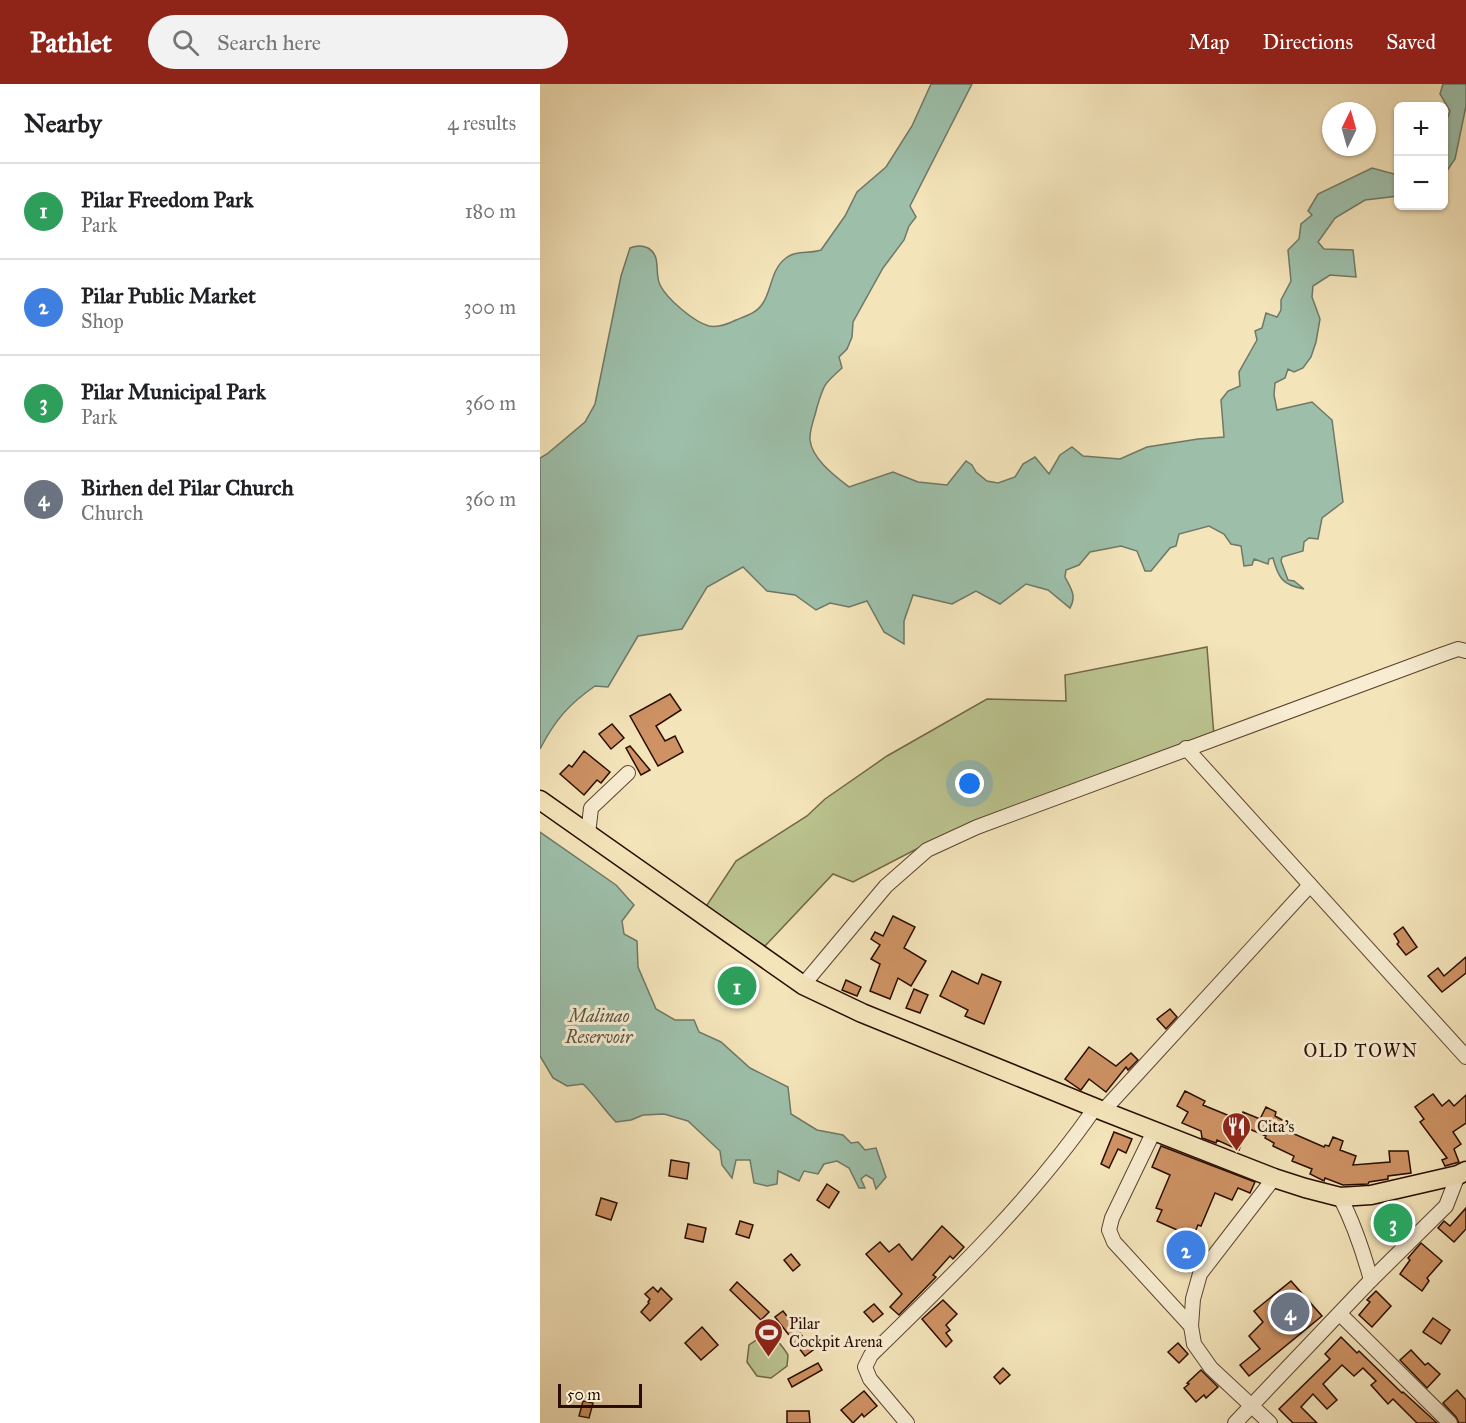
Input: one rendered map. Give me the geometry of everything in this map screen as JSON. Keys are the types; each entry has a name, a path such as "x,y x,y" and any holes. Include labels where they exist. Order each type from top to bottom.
{"main road":[{"path":"540,800 803,985 862,1013 1099,1110 1274,1178 1340,1197 1371,1195 1462,1173"}],"street":[{"path":"803,985 886,886 927,850 977,827 1186,748 1458,649 1466,651"},
{"path":"1186,748 1466,1057"},
{"path":"588,834 591,808 628,773"},
{"path":"907,1423 870,1379 865,1367 871,1355 971,1257 1099,1110 1310,885"},
{"path":"1154,1131 1112,1218 1109,1230 1114,1242 1191,1326"},
{"path":"1235,1423 1371,1280 1446,1206 1462,1173"},
{"path":"1270,1423 1211,1368 1194,1344 1191,1326 1193,1299 1200,1274 1274,1178"},
{"path":"1340,1197 1361,1245 1371,1280"},
{"path":"1340,1314 1450,1423"}],"shaded area":[{"path":"1207,647 1214,736 932,841 853,882 833,874 765,946 705,908 736,861 807,816 825,799 887,756 987,699 1066,701 1065,675"},
{"name":"Pilar Cockpit Arena","path":"761,1337 774,1339 788,1355 787,1366 771,1378 757,1376 747,1362 749,1345"}],"water":[{"path":"931,84 972,84 910,206 916,217 909,226 904,240 883,268 853,322 852,337 847,349 839,357 842,368 828,381 817,407 810,436 812,447 825,467 849,487 893,472 918,482 947,485 966,461 987,481 998,483 1015,477 1023,464 1035,457 1049,474 1060,455 1072,447 1083,456 1120,459 1147,447 1224,437 1221,400 1228,391 1240,386 1239,372 1257,340 1255,331 1262,328 1266,313 1277,317 1281,310 1281,300 1291,281 1288,250 1299,239 1301,224 1312,215 1308,211 1318,194 1372,168 1394,174 1394,196 1365,200 1335,218 1318,242 1324,249 1353,250 1356,277 1330,275 1313,286 1312,297 1320,319 1311,357 1303,368 1294,372 1288,369 1285,378 1275,383 1274,395 1277,410 1312,402 1332,420 1343,502 1322,518 1318,539 1309,538 1304,542 1303,551 1282,557 1281,561 1288,580 1294,581 1304,589 1282,579 1273,558 1269,559 1268,564 1254,559 1252,565 1244,566 1241,546 1231,544 1224,534 1209,526 1179,534 1176,546 1170,548 1151,571 1145,571 1137,551 1121,546 1090,552 1079,565 1066,570 1065,577 1073,596 1070,608 1048,590 1026,584 1000,604 976,591 952,604 913,595 904,621 904,644 884,632 867,601 849,607 830,603 816,610 795,595 767,591 743,567 707,587 682,629 638,636 608,687 595,686 578,699 563,713 540,749 540,458 585,422 595,404 621,276 630,248 642,246 652,251 655,255 658,280 668,297 703,324 720,326 751,314 763,303 777,268 786,258 794,254 821,250 845,216 857,192 886,167 912,126"},
{"path":"1443,84 1466,84 1466,106 1455,159 1448,169 1448,116 1450,111 1448,102 1445,102 1440,94"},
{"name":"Malinao Reservoir","path":"540,832 616,885 634,905 622,921 624,934 637,941 638,967 656,1009 675,1020 694,1020 699,1032 721,1042 750,1068 788,1087 791,1114 817,1130 843,1135 851,1143 858,1142 865,1150 876,1148 886,1177 876,1189 873,1179 866,1175 861,1179 865,1188 859,1188 849,1168 837,1161 824,1164 818,1174 804,1171 799,1181 778,1171 777,1184 767,1186 754,1183 750,1160 736,1160 732,1178 722,1165 720,1151 688,1121 664,1114 643,1115 631,1120 616,1122 583,1084 567,1086 553,1078 540,1056"}],"building":[{"path":"670,694 681,710 656,726 665,741 675,736 683,752 658,766 630,716"},
{"path":"612,724 624,738 611,749 599,734"},
{"path":"630,746 650,770 641,775 626,748"},
{"path":"584,751 610,772 601,783 597,780 584,795 560,774 569,765 572,767"},
{"path":"893,916 915,927 904,948 926,961 911,986 898,978 890,999 870,991 880,964 871,959 880,945 871,939 875,932 883,936"},
{"path":"1403,927 1417,947 1406,955 1397,944 1399,942 1394,934"},
{"path":"1466,957 1466,973 1442,992 1428,976 1438,968 1444,976"},
{"path":"952,971 978,984 982,974 1001,982 984,1024 965,1016 968,1010 940,996"},
{"path":"846,980 861,987 857,996 842,990"},
{"path":"914,989 928,995 920,1013 906,1008"},
{"path":"1170,1009 1177,1017 1166,1029 1157,1019"},
{"path":"1089,1047 1116,1066 1131,1053 1138,1060 1128,1070 1126,1067 1106,1092 1089,1079 1081,1090 1065,1079"},
{"path":"1185,1091 1205,1101 1203,1105 1237,1119 1241,1118 1243,1112 1260,1119 1266,1107 1276,1112 1275,1116 1284,1121 1283,1125 1293,1130 1292,1133 1324,1147 1329,1146 1333,1137 1343,1141 1340,1150 1356,1156 1353,1165 1390,1162 1389,1151 1408,1151 1411,1173 1388,1176 1388,1179 1368,1184 1343,1185 1325,1178 1324,1181 1310,1174 1312,1169 1292,1161 1294,1156 1273,1146 1274,1143 1265,1138 1266,1136 1247,1128 1239,1150 1217,1140 1216,1143 1202,1138 1201,1131 1182,1123 1188,1112 1177,1106"},
{"path":"1433,1094 1442,1106 1449,1100 1454,1106 1466,1095 1466,1123 1453,1132 1461,1144 1454,1149 1459,1162 1445,1166 1442,1160 1447,1158 1420,1122 1424,1119 1415,1107"},
{"path":"1114,1132 1132,1139 1126,1153 1118,1149 1109,1168 1101,1164"},
{"path":"1161,1146 1255,1182 1250,1193 1238,1188 1232,1200 1215,1193 1201,1226 1198,1225 1193,1237 1157,1221 1162,1210 1156,1208 1170,1175 1152,1167"},
{"path":"671,1160 689,1163 687,1179 669,1176"},
{"path":"827,1184 839,1192 829,1208 817,1200"},
{"path":"601,1198 617,1203 611,1220 596,1215"},
{"path":"1466,1208 1466,1229 1454,1242 1438,1228 1444,1221 1450,1226"},
{"path":"740,1221 753,1225 749,1238 736,1234"},
{"path":"688,1224 706,1228 703,1242 685,1238"},
{"path":"942,1226 964,1247 953,1259 950,1256 933,1275 936,1277 899,1315 890,1307 902,1294 866,1254 880,1242 889,1252 899,1244 912,1260"},
{"path":"1421,1243 1442,1261 1427,1278 1429,1281 1422,1291 1400,1274 1410,1260 1408,1258"},
{"path":"791,1254 800,1265 793,1271 784,1260"},
{"path":"1291,1281 1322,1316 1249,1376 1240,1365 1260,1349 1249,1336 1263,1322 1254,1311"},
{"path":"737,1282 769,1312 761,1320 730,1290"},
{"path":"653,1287 658,1292 661,1288 672,1299 650,1321 641,1312 650,1299 645,1294"},
{"path":"1376,1291 1391,1306 1372,1327 1359,1315 1370,1302 1367,1300"},
{"path":"943,1300 957,1314 946,1325 950,1330 946,1333 952,1341 946,1347 922,1319"},
{"path":"874,1304 883,1314 873,1322 864,1312"},
{"path":"783,1311 813,1350 805,1356 775,1317"},
{"path":"1433,1318 1450,1330 1441,1344 1423,1332"},
{"path":"702,1327 718,1345 701,1360 685,1343"},
{"path":"1341,1337 1437,1423 1417,1423 1393,1399 1388,1404 1371,1385 1376,1381 1363,1368 1354,1376 1342,1365 1323,1384 1337,1400 1327,1409 1313,1394 1301,1407 1317,1423 1293,1423 1279,1409 1330,1359 1325,1354"},
{"path":"1178,1343 1188,1354 1179,1363 1168,1352"},
{"path":"1411,1350 1425,1365 1428,1363 1440,1374 1427,1388 1400,1360"},
{"path":"818,1363 822,1370 792,1387 788,1379"},
{"path":"1003,1368 1010,1375 1000,1384 994,1377"},
{"path":"1201,1370 1218,1387 1206,1398 1204,1395 1196,1402 1184,1388"},
{"path":"1457,1390 1466,1400 1466,1423 1459,1423 1443,1403"},
{"path":"864,1391 877,1406 864,1417 862,1414 853,1423 841,1410"},
{"path":"583,1401 593,1403 589,1418 579,1416"},
{"path":"787,1411 809,1411 810,1423 787,1423"}],"place":[{"name":"Pilar Freedom Park","path":"737,986"},
{"name":"Cita's","path":"1236,1152"},
{"name":"Pilar Municipal Park","path":"1393,1223"},
{"name":"Pilar Public Market","path":"1186,1250"},
{"name":"Birhen del Pilar Church","path":"1290,1312"},
{"name":"Pilar Cockpit Arena","path":"768,1358"}],"district":[{"name":"OLD TOWN","path":"1361,1051"}]}
